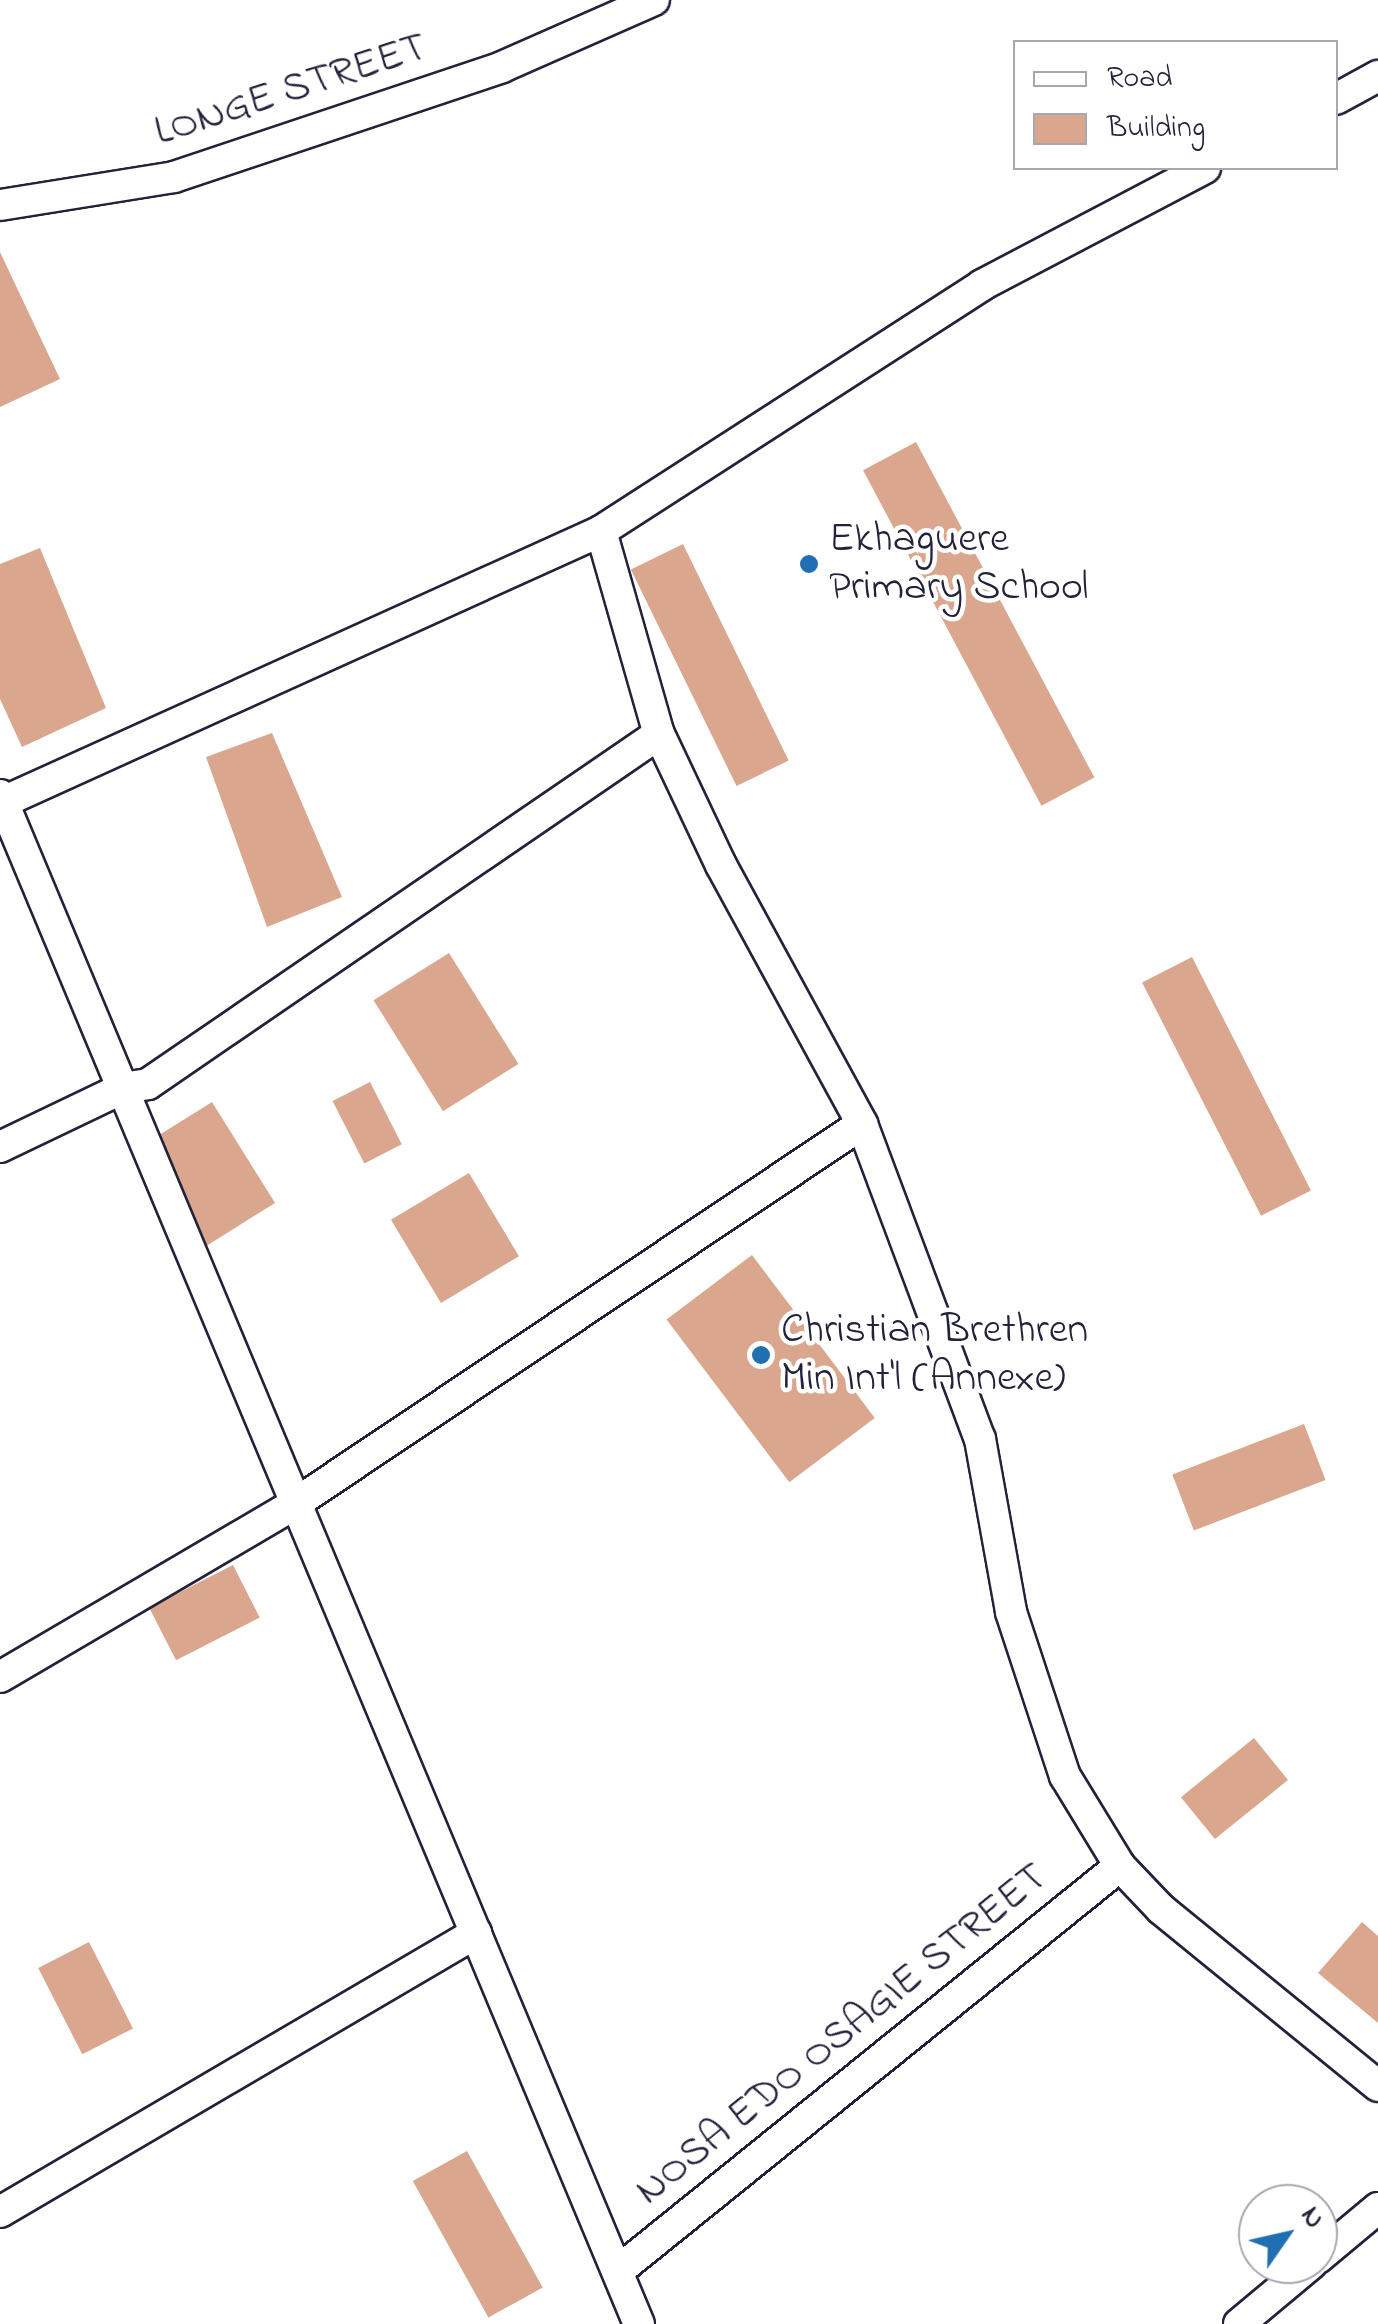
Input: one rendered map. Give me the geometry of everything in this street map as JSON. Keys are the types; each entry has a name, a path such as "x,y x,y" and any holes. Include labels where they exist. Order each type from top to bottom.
{"street":[{"name":"LONGE STREET","path":"0,205 174,177 502,67 654,0"},
{"path":"1338,98 1378,76"},
{"path":"639,2324 2,799 601,531 982,286 1201,170"},
{"path":"601,531 660,734 721,864 862,1124 980,1439 1010,1612 1065,1776 1120,1866 1161,1909 1378,2086"},
{"path":"0,1147 123,1088 148,1084 660,734"},
{"path":"0,1677 296,1502 862,1124"},
{"name":"NOSA EDO OSAGIE STREET","path":"618,2271 1120,1866"},
{"path":"0,2212 476,1932"},
{"path":"1338,2241 1378,2208"},
{"path":"1239,2324 1287,2284"}],"building":[{"path":"0,252 60,379 0,407"},
{"path":"916,442 1094,778 1041,806 863,470"},
{"path":"683,544 789,761 737,786 631,569"},
{"path":"40,548 106,708 22,747 0,699 0,564"},
{"path":"272,733 342,897 267,927 206,757"},
{"path":"449,953 518,1064 443,1111 374,1000"},
{"path":"1192,957 1311,1190 1261,1216 1142,982"},
{"path":"370,1082 402,1144 364,1163 333,1101"},
{"path":"212,1102 275,1203 205,1247 142,1146"},
{"path":"469,1173 519,1256 441,1303 391,1220"},
{"path":"752,1255 875,1418 789,1482 667,1319"},
{"path":"1304,1424 1326,1480 1194,1531 1172,1475"},
{"path":"233,1565 260,1618 176,1660 149,1608"},
{"path":"1254,1738 1288,1780 1215,1839 1181,1797"},
{"path":"1362,1922 1378,1936 1378,2023 1318,1973"},
{"path":"89,1942 133,2028 82,2054 38,1968"},
{"path":"467,2151 543,2287 488,2317 413,2181"}],"place":[{"name":"Ekhaguere Primary School","path":"809,564"},
{"name":"Christian Brethren Min Int'l (Annexe)","path":"761,1355"}]}
